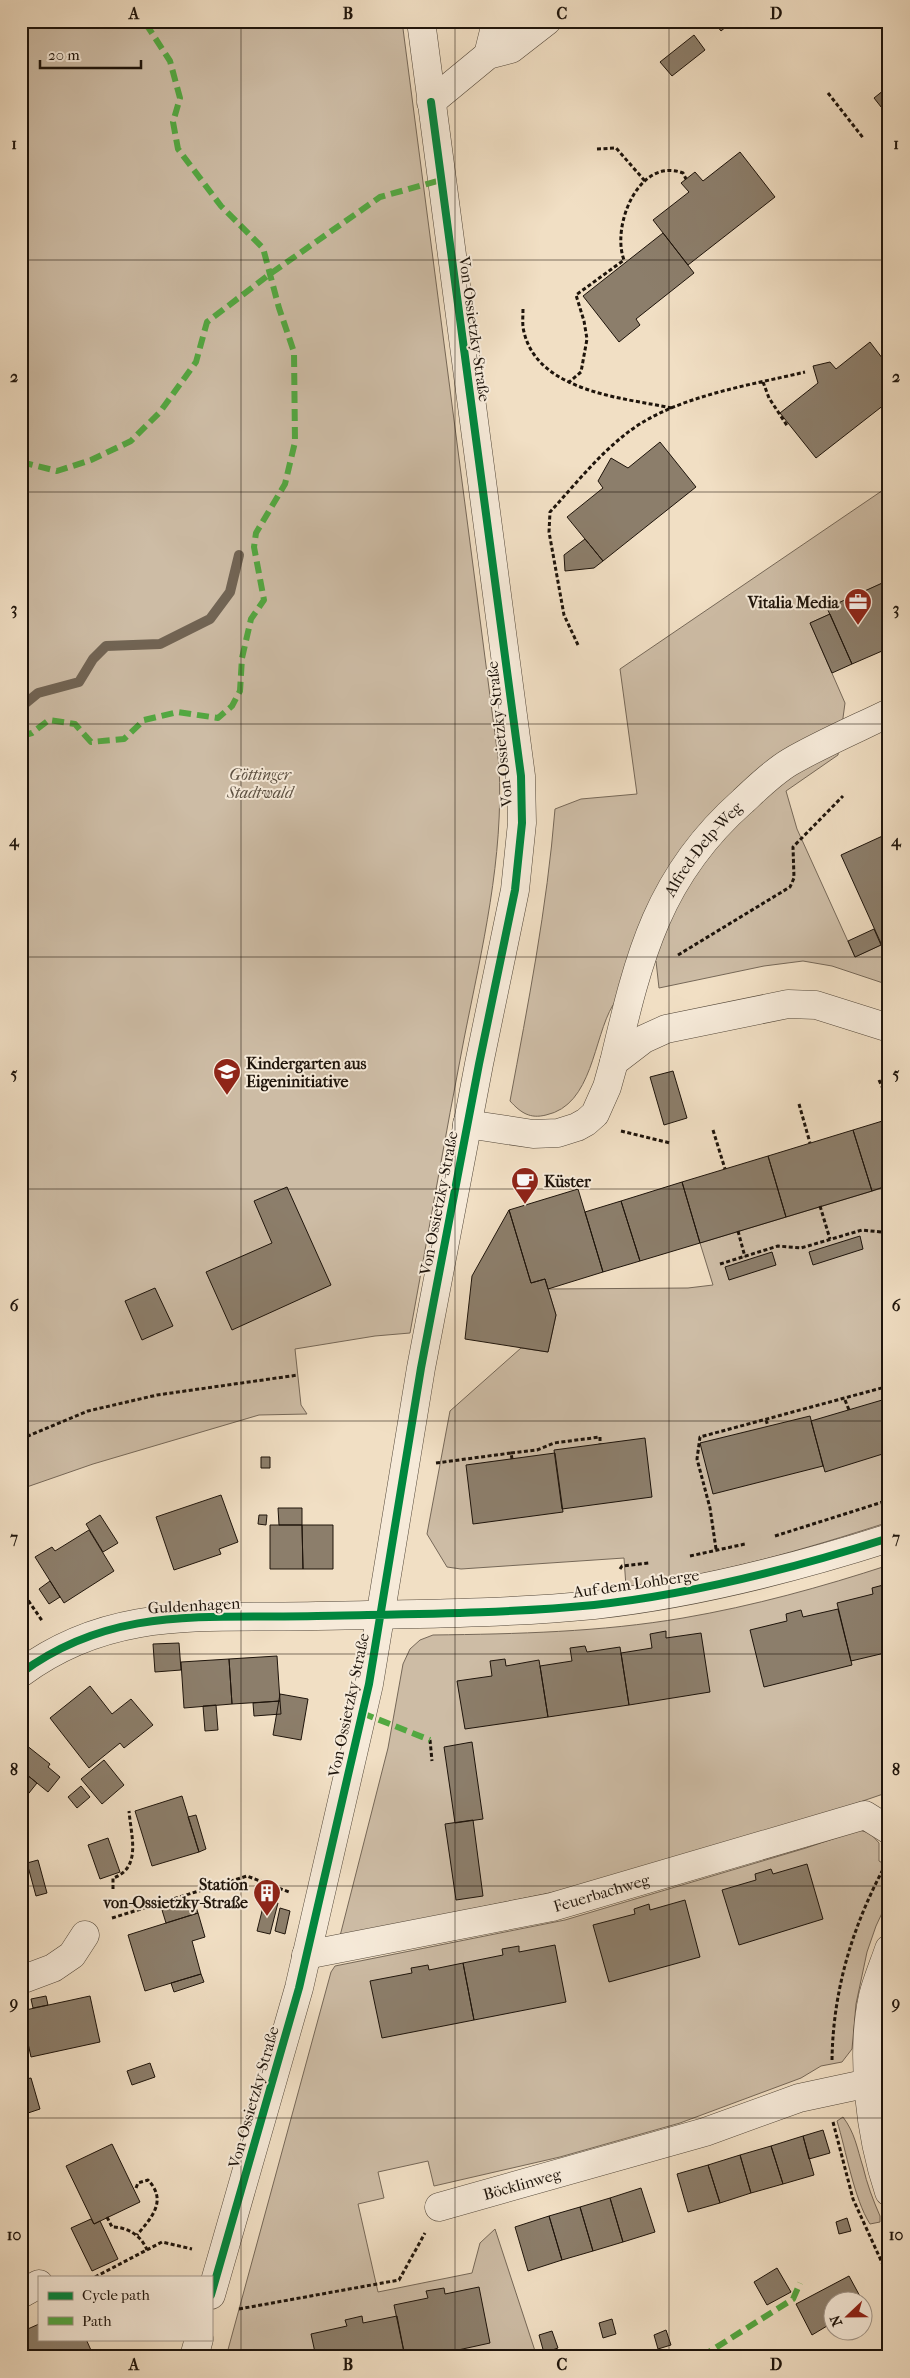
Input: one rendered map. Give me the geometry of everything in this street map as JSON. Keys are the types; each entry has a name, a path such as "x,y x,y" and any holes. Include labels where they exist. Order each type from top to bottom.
{"street":[{"name":"Von-Ossietzky-Straße","path":"221,2303 299,1988 369,1684 403,1468 467,1124 515,890 522,823 521,776 421,21"},
{"path":"488,55 494,31 505,21"},
{"path":"431,102 488,55 511,49 547,21"},
{"name":"Alfred-Delp-Weg","path":"590,1118 595,1114 603,1097 614,1062 633,981 658,912 681,872 703,841 726,815 788,763 889,713"},
{"path":"614,1062 655,1033 778,1005 816,1005 889,1028"},
{"path":"467,1124 513,1131 548,1133 577,1127 590,1118"},
{"name":"Auf dem Lohberge","path":"380,1614 593,1605 677,1594 818,1561 889,1538"},
{"name":"Guldenhagen","path":"21,1673 59,1650 118,1627 150,1620 180,1617 380,1614"},
{"name":"Feuerbachweg","path":"306,1955 552,1907 865,1815 889,1830"},
{"path":"21,1980 53,1968 72,1955 96,1927"},
{"path":"889,1949 881,1991 869,2023 869,2083 872,2131 889,2192"},
{"name":"Böcklinweg","path":"439,2207 705,2132 799,2098 869,2083"},
{"path":"21,2294 38,2285"},
{"path":"194,2357 199,2340"}],"path":[{"path":"828,93 864,139"},
{"path":"596,150 616,148 645,181"},
{"path":"568,383 581,372 587,339 576,295 624,260 620,249 620,232 634,193 645,181 664,170 675,170 684,173 686,179"},
{"path":"524,309 523,330 533,353 546,367 568,383 586,391 674,408"},
{"path":"578,645 564,615 549,532 550,512 622,436 642,424 674,408 715,394 805,372"},
{"path":"763,382 769,398 788,427"},
{"path":"674,958 790,887 794,878 792,847 843,796"},
{"path":"879,1080 889,1102"},
{"path":"799,1104 810,1143"},
{"path":"590,1118 614,1129 670,1143"},
{"path":"713,1130 725,1169"},
{"path":"820,1206 830,1240"},
{"path":"720,1264 778,1246 801,1248 862,1230 881,1232 889,1230"},
{"path":"738,1232 746,1256"},
{"path":"21,1439 96,1409 157,1395 298,1375"},
{"path":"716,1549 710,1508 697,1459 700,1437 845,1400 889,1386"},
{"path":"845,1400 849,1410"},
{"path":"766,1420 768,1426"},
{"path":"403,1468 537,1450 554,1443 600,1437 600,1444"},
{"path":"511,1453 512,1459"},
{"path":"770,1538 889,1500"},
{"path":"684,1557 752,1542"},
{"path":"593,1605 622,1566 658,1562"},
{"path":"21,1590 59,1650"},
{"path":"430,1740 432,1761"},
{"path":"113,1889 113,1878 127,1870 133,1861 129,1811"},
{"path":"96,1927 247,1876 289,1892"},
{"path":"136,2188 138,2182 148,2180 156,2191 157,2203 155,2213 137,2235"},
{"path":"221,2303 399,2280 439,2207"},
{"path":"107,2217 112,2227 121,2227 137,2235 147,2250"},
{"path":"97,2276 162,2242 193,2249"}],"green space":[{"name":"Göttinger Stadtwald","path":"21,21 402,21 499,765 500,800 495,869 490,903 410,1333 375,1336 295,1349 301,1405 307,1414 259,1415 93,1464 21,1489"},
{"path":"889,486 889,580 828,608 830,614 810,623 845,703 838,755 786,791 797,829 855,957 881,945 889,961 889,985 832,966 803,961 764,966 659,988 656,961 627,988 613,1005 606,1019 590,1069 583,1085 573,1098 562,1109 546,1115 535,1116 522,1112 510,1101 542,919 555,809 581,799 637,794 620,669"},
{"path":"889,1186 889,1522 726,1569 626,1587 624,1558 461,1569 447,1567 427,1534 450,1411 521,1348 548,1352 556,1315 548,1289 688,1288 713,1285 700,1243"},
{"path":"889,1565 889,1792 784,1828 564,1890 340,1936 388,1748 403,1664 410,1649 420,1640 433,1635 527,1633 652,1623 735,1608 838,1581"},
{"path":"859,1830 870,1833 879,1843 879,1861 889,1867 889,1898 867,1952 856,2004 852,2049 842,2062 821,2066 801,2078 680,2123 560,2157 434,2186 428,2161 378,2172 384,2198 358,2204 378,2292 472,2273 480,2243 495,2229 537,2357 226,2357 331,1972 335,1966 565,1920 806,1848"},
{"path":"843,2117 855,2141 868,2186 880,2216 880,2222 870,2224 859,2201 837,2121"}],"building":[{"path":"713,21 733,21 721,31"},
{"path":"694,35 705,50 672,76 660,62"},
{"path":"889,86 889,117 874,98"},
{"path":"740,152 775,197 688,265 653,220 689,192 681,183 695,172 703,181"},
{"path":"663,233 694,273 636,319 640,325 619,342 583,296"},
{"path":"870,342 889,367 889,401 816,458 780,413 818,383 813,366 830,362 836,369"},
{"path":"660,442 696,487 603,561 567,517 603,488 598,481 611,458 628,468"},
{"path":"585,539 603,561 594,568 565,571 564,555"},
{"path":"889,580 889,648 852,664 827,608"},
{"path":"830,614 852,664 832,673 810,623"},
{"path":"889,833 889,961 841,855"},
{"path":"874,929 881,945 855,957 848,941"},
{"path":"673,1071 687,1118 664,1125 650,1077"},
{"path":"889,1119 889,1185 872,1191 853,1130"},
{"path":"853,1130 872,1191 786,1217 768,1156"},
{"path":"768,1156 786,1217 700,1243 682,1182"},
{"path":"682,1182 700,1243 640,1261 621,1201"},
{"path":"287,1187 331,1285 232,1330 206,1272 272,1243 254,1201"},
{"path":"578,1189 603,1272 548,1289 545,1279 531,1283 509,1210"},
{"path":"621,1201 640,1261 603,1272 585,1212"},
{"path":"509,1210 531,1283 545,1279 556,1315 548,1352 465,1339 472,1276"},
{"path":"860,1236 863,1249 813,1265 809,1252"},
{"path":"772,1252 776,1265 729,1280 725,1267"},
{"path":"155,1288 173,1326 142,1340 125,1301"},
{"path":"889,1398 889,1452 825,1472 811,1421"},
{"path":"810,1416 823,1466 713,1494 700,1443"},
{"path":"645,1438 652,1497 562,1509 554,1450"},
{"path":"555,1453 563,1512 473,1524 466,1465"},
{"path":"261,1457 270,1457 270,1468 261,1468"},
{"path":"221,1495 238,1542 219,1549 221,1554 174,1570 156,1517"},
{"path":"278,1508 302,1508 302,1525 279,1525"},
{"path":"100,1515 118,1543 103,1552 86,1524"},
{"path":"259,1515 267,1515 266,1525 258,1524"},
{"path":"270,1525 302,1525 303,1569 270,1569"},
{"path":"302,1525 333,1525 333,1569 303,1569"},
{"path":"89,1530 114,1571 64,1603 35,1557 52,1547 55,1551"},
{"path":"50,1581 60,1597 49,1604 39,1589"},
{"path":"887,1584 889,1652 851,1661 837,1603 873,1594 872,1588"},
{"path":"838,1609 852,1665 764,1687 750,1630 787,1621 786,1614 801,1610 803,1617"},
{"path":"666,1631 666,1638 701,1633 710,1692 629,1705 621,1653 652,1648 650,1634"},
{"path":"179,1643 181,1670 155,1672 153,1644"},
{"path":"585,1646 587,1652 620,1647 629,1705 548,1717 540,1666 572,1661 570,1648"},
{"path":"277,1656 280,1701 232,1704 229,1659"},
{"path":"229,1659 232,1704 184,1708 181,1662"},
{"path":"505,1659 506,1666 539,1660 548,1717 465,1729 457,1681 492,1676 490,1661"},
{"path":"90,1686 112,1714 131,1699 153,1725 124,1748 120,1743 89,1768 50,1718"},
{"path":"280,1694 308,1699 301,1740 273,1735"},
{"path":"280,1701 281,1714 254,1716 253,1703"},
{"path":"216,1705 218,1730 205,1731 203,1706"},
{"path":"21,1741 50,1764 48,1767 60,1777 48,1792 21,1770"},
{"path":"472,1742 483,1819 455,1823 444,1747"},
{"path":"104,1760 124,1785 102,1804 81,1779"},
{"path":"21,1770 37,1783 21,1803"},
{"path":"81,1786 90,1797 77,1808 68,1797"},
{"path":"182,1796 199,1852 152,1866 135,1811"},
{"path":"196,1815 206,1849 199,1852 188,1817"},
{"path":"473,1820 483,1896 456,1900 445,1824"},
{"path":"108,1838 120,1872 100,1879 88,1845"},
{"path":"38,1860 47,1893 36,1896 27,1863"},
{"path":"807,1864 823,1919 739,1945 722,1890 756,1880 755,1874 771,1869 773,1874"},
{"name":"Station von-Ossietzky-Straße","path":"265,1899 278,1903 270,1934 257,1931"},
{"path":"685,1900 700,1957 609,1982 593,1925 635,1914 634,1909 649,1904 650,1910"},
{"path":"194,1901 198,1913 166,1923 162,1910"},
{"path":"280,1908 290,1911 285,1934 275,1931"},
{"path":"198,1913 205,1937 192,1941 201,1974 145,1991 128,1935"},
{"path":"555,1945 566,2002 474,2020 463,1963 503,1955 502,1949 519,1946 519,1952"},
{"path":"463,1963 474,2020 382,2038 370,1981 412,1973 411,1968 428,1965 429,1970"},
{"path":"201,1974 204,1982 174,1992 171,1983"},
{"path":"46,1996 48,2005 33,2008 31,1999"},
{"path":"90,1996 100,2042 31,2057 21,2011"},
{"path":"150,2063 155,2077 132,2085 127,2071"},
{"path":"31,2078 40,2109 25,2114 21,2100 21,2080"},
{"path":"823,2130 830,2153 809,2159 803,2136"},
{"path":"803,2136 814,2175 783,2184 771,2146"},
{"path":"112,2144 140,2202 94,2224 66,2166"},
{"path":"771,2146 783,2184 751,2193 740,2155"},
{"path":"740,2155 751,2193 720,2203 708,2165"},
{"path":"708,2165 720,2203 688,2212 677,2174"},
{"path":"641,2188 655,2232 623,2242 610,2198"},
{"path":"610,2198 623,2242 593,2251 580,2207"},
{"path":"580,2207 593,2251 562,2260 549,2216"},
{"path":"549,2216 562,2260 528,2271 515,2227"},
{"path":"847,2218 851,2231 839,2234 836,2222"},
{"path":"91,2219 94,2224 100,2221 118,2259 92,2271 71,2228"},
{"path":"777,2268 791,2292 767,2305 754,2282"},
{"path":"849,2276 857,2290 822,2290"},
{"path":"479,2287 490,2343 426,2357 405,2357 394,2305 428,2298 426,2291 444,2288 445,2294"},
{"path":"822,2290 822,2329 812,2335 796,2304"},
{"path":"362,2316 363,2323 397,2316 405,2357 316,2357 311,2334 347,2326 345,2320"},
{"path":"612,2319 616,2334 603,2338 599,2323"},
{"path":"38,2324 38,2340 86,2340 94,2357 23,2357 21,2352 21,2332"},
{"path":"666,2330 671,2345 658,2349 654,2335"},
{"path":"552,2331 558,2348 544,2353 539,2335"}],"waterway":[{"path":"21,707 38,693 79,682 93,659 106,646 160,644 210,619 230,592 239,555"}],"marked path":[{"path":"21,736 32,733 49,720 75,724 91,742 124,739 144,720 178,712 218,718 232,706 240,691 242,658 251,619 264,600 254,547 256,533 285,484 295,442 294,352 279,308 263,248 221,206 178,149 173,122 180,98 170,61 148,27 137,21"},
{"path":"21,462 57,471 91,460 131,441 160,412 196,362 207,322 270,274 380,197 441,180"},
{"path":"362,1713 430,1740"},
{"path":"701,2357 793,2299 800,2283"}],"cycle path":[{"path":"212,2292 299,1988 369,1684 421,1368 479,1064 515,890 522,823 521,776 431,102"},
{"path":"21,1673 56,1651 91,1635 127,1625 201,1617 456,1613 594,1605 669,1594 743,1579 889,1538"}],"place":[{"name":"Vitalia Media","path":"858,626"},
{"name":"Kindergarten aus Eigeninitiative","path":"227,1096"},
{"name":"Küster","path":"525,1205"},
{"name":"Station von-Ossietzky-Straße","path":"267,1917"}]}
